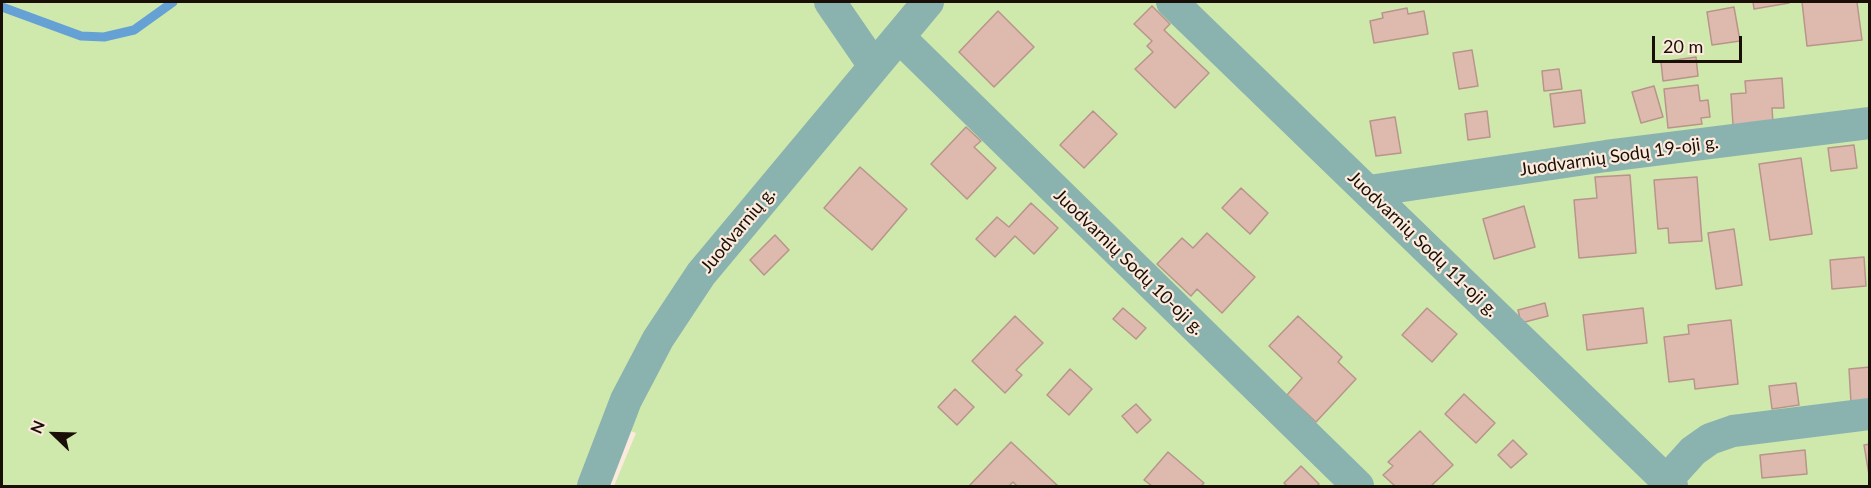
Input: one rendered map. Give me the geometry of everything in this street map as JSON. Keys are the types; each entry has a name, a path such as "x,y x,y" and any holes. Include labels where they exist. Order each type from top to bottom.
{"street":[{"path":"830,2 874,66"},
{"name":"Juodvarnių g.","path":"593,486 626,400 658,339 701,274 928,2"},
{"name":"Juodvarnių Sodų 11-oji g.","path":"1172,2 1669,484"},
{"name":"Juodvarnių Sodų 10-oji g.","path":"899,37 1358,486"},
{"name":"Juodvarnių Sodų 19-oji g.","path":"1369,191 1606,156 1869,123"},
{"path":"1669,484 1693,451 1710,439 1733,430 1869,414"}],"green space":[{"path":"2,2 1869,2 1869,486 614,486 636,433 605,422 579,486 2,486"}],"building":[{"path":"1753,2 1788,2 1789,3 1754,9"},
{"path":"1802,2 1857,2 1862,40 1807,46"},
{"path":"1152,6 1170,24 1164,30 1209,73 1175,108 1135,69 1153,52 1147,46 1152,41 1134,24"},
{"path":"1734,7 1740,41 1712,45 1707,12"},
{"path":"1407,8 1408,14 1424,11 1428,34 1374,43 1370,21 1383,18 1382,13"},
{"path":"998,11 1034,47 994,87 959,52"},
{"path":"1472,50 1478,86 1459,89 1453,53"},
{"path":"1696,57 1698,76 1663,81 1661,62"},
{"path":"1559,69 1562,89 1544,91 1542,71"},
{"path":"1782,78 1784,108 1772,108 1773,123 1733,125 1731,94 1746,93 1745,81"},
{"path":"1698,85 1700,101 1708,100 1710,117 1701,118 1702,124 1668,128 1664,89"},
{"path":"1654,86 1663,117 1641,123 1632,92"},
{"path":"1581,90 1585,123 1554,127 1550,94"},
{"path":"1093,111 1117,134 1084,168 1060,145"},
{"path":"1487,111 1490,137 1468,140 1465,114"},
{"path":"1395,117 1401,153 1376,156 1370,121"},
{"path":"966,127 981,141 974,147 996,168 967,199 931,164"},
{"path":"1854,145 1857,168 1831,171 1828,148"},
{"path":"1801,158 1812,234 1770,240 1759,164"},
{"path":"860,167 907,209 872,250 824,208"},
{"path":"1630,175 1636,253 1579,258 1574,200 1597,198 1595,177"},
{"path":"1697,177 1702,241 1669,243 1668,228 1658,229 1654,180"},
{"path":"1241,188 1268,213 1250,234 1222,208"},
{"path":"1031,203 1058,228 1034,254 1015,236 995,257 976,239 997,217 1009,227"},
{"path":"1524,206 1535,247 1494,259 1483,219"},
{"path":"1734,229 1742,285 1716,289 1708,233"},
{"path":"1207,233 1255,277 1222,313 1197,289 1191,296 1157,264 1182,238 1193,248"},
{"path":"775,235 789,250 764,275 750,260"},
{"path":"1864,257 1866,286 1832,289 1830,260"},
{"path":"1545,303 1548,316 1521,323 1518,310"},
{"path":"1123,308 1146,328 1136,339 1113,319"},
{"path":"1427,308 1457,334 1432,362 1402,335"},
{"path":"1643,308 1647,343 1587,350 1583,315"},
{"path":"1015,316 1043,343 1016,370 1022,375 1005,393 972,361"},
{"path":"1298,316 1342,357 1338,362 1356,379 1316,422 1287,395 1302,378 1269,346"},
{"path":"1731,320 1738,384 1695,389 1694,379 1669,382 1664,337 1689,334 1688,325"},
{"path":"1870,367 1870,402 1851,403 1849,369"},
{"path":"1070,369 1092,389 1069,415 1047,395"},
{"path":"1796,383 1799,405 1772,409 1769,386"},
{"path":"955,389 974,407 957,425 938,407"},
{"path":"1464,394 1495,423 1476,443 1445,414"},
{"path":"1136,404 1151,420 1137,433 1122,416"},
{"path":"1420,431 1453,465 1431,486 1395,486 1383,475 1393,466 1388,462"},
{"path":"1513,440 1527,454 1511,468 1498,455"},
{"path":"1011,442 1058,486 1017,486 1013,482 1009,486 969,486"},
{"path":"1870,444 1870,481 1864,445"},
{"path":"1805,450 1807,474 1762,478 1760,455"},
{"path":"1168,452 1204,483 1201,486 1152,486 1144,480"},
{"path":"1301,466 1319,484 1317,486 1287,486 1284,483"}],"waterway":[{"path":"2,7 81,36 104,37 134,30 173,2"}]}
